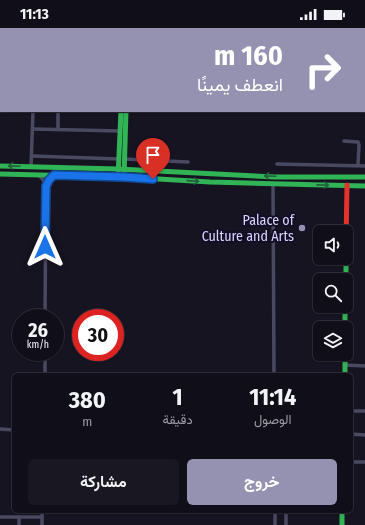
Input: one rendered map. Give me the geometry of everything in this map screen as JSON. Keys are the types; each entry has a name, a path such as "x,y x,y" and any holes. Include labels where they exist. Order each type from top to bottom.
{"main road":[{"path":"121,112 121,177"},
{"path":"121,159 126,112"},
{"path":"0,166 365,178"},
{"path":"0,174 365,186"},
{"path":"346,225 347,185"},
{"path":"345,361 345,373"},
{"path":"342,513 342,525"}],"street":[{"path":"31,166 33,112"},
{"path":"58,112 58,129"},
{"path":"33,129 120,131"},
{"path":"344,141 358,142 358,165"},
{"path":"32,156 188,162"},
{"path":"277,164 365,166"},
{"path":"39,175 46,186"},
{"path":"45,309 46,186 54,175"},
{"path":"273,184 274,373"},
{"path":"45,361 45,373"},
{"path":"345,365 365,366"},
{"path":"353,411 365,411"},
{"path":"0,429 12,430"},
{"path":"353,434 365,435"},
{"path":"353,462 365,462"},
{"path":"42,513 42,525"},
{"path":"275,513 275,525"},
{"path":"286,513 286,525"},
{"path":"0,516 42,517"},
{"path":"19,517 19,525"}],"traffic: fast":[{"path":"118,177 121,112"},
{"path":"124,177 126,112"},
{"path":"0,166 118,169 275,177 365,177"},
{"path":"0,174 365,186"},
{"path":"346,265 346,273"},
{"path":"345,313 345,321"},
{"path":"345,361 345,373"},
{"path":"342,513 342,525"}],"traffic: jam":[{"path":"346,225 347,185"}],"place":[{"name":"Palace of Culture and Arts","path":"302,228"}],"route":[{"path":"45,247 46,186 51,177 54,175 153,179"}]}
